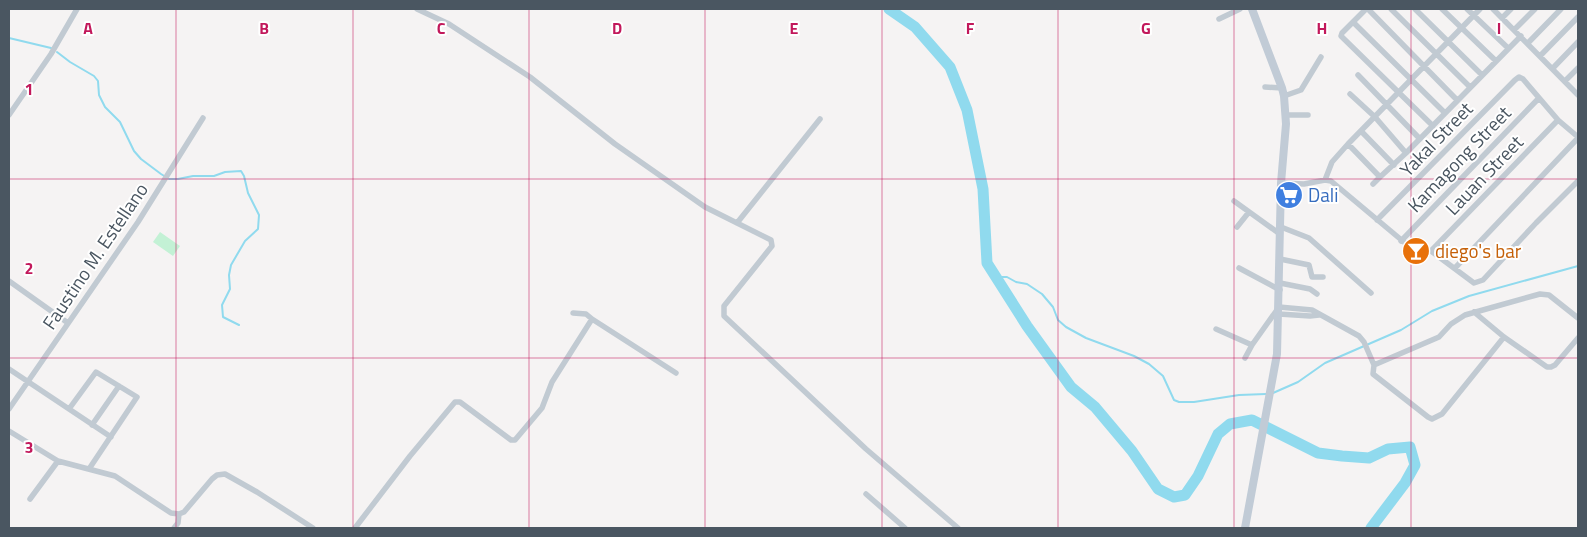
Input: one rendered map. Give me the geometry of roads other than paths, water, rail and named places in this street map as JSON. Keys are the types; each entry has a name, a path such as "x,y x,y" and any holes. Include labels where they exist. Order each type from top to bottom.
{"main road":[{"path":"1245,528 1277,354 1281,183 1286,115 1283,92 1252,9"}],"street":[{"path":"9,115 51,54 77,9"},
{"path":"417,9 449,24 530,77 615,144 706,207 771,240 773,244 724,306 724,316 866,449 958,528"},
{"path":"1219,19 1240,9"},
{"path":"1433,126 1341,36 1342,33 1367,9 1457,100"},
{"path":"1391,9 1470,87"},
{"path":"1415,9 1482,75"},
{"path":"1442,9 1496,61"},
{"path":"1467,9 1508,48"},
{"path":"1325,180 1332,162 1348,144 1480,9"},
{"path":"1493,9 1578,94"},
{"path":"1502,18 1511,9"},
{"path":"1514,30 1535,9"},
{"path":"1528,43 1561,9"},
{"path":"1540,56 1578,17"},
{"path":"1353,22 1445,113"},
{"path":"1373,184 1433,126 1520,36"},
{"path":"1553,68 1578,42"},
{"path":"1266,87 1283,92 1301,90 1321,57"},
{"path":"1565,81 1578,68"},
{"path":"1358,75 1420,139"},
{"name":"Yakal Street","path":"1377,220 1515,80 1519,77 1523,79 1539,98"},
{"path":"1350,94 1375,118 1406,153"},
{"path":"1455,268 1578,138 1558,120 1539,98"},
{"name":"Kamagong Street","path":"1402,240 1539,98"},
{"path":"1286,115 1308,115"},
{"name":"Faustino M. Estellano","path":"9,409 138,222 203,118"},
{"path":"737,223 820,119"},
{"name":"Lauan Street","path":"1431,251 1558,120"},
{"path":"1361,131 1394,165"},
{"path":"1348,144 1380,177"},
{"path":"1281,183 1304,184 1325,180 1336,184 1411,248 1431,251 1474,283 1483,280 1578,181"},
{"path":"1234,201 1280,231 1309,238 1371,293"},
{"path":"1237,227 1249,212"},
{"path":"1280,259 1309,265 1312,277 1323,277"},
{"path":"1239,268 1280,286 1310,289 1317,294"},
{"path":"9,281 68,323"},
{"path":"1374,365 1439,337 1457,319 1474,312 1544,293 1578,318"},
{"path":"1245,358 1252,345 1279,310 1312,310 1359,336 1365,343 1374,365 1373,374 1432,420 1442,414 1504,337"},
{"path":"1474,312 1504,337 1547,367 1551,367 1578,338"},
{"path":"574,313 586,314 676,373"},
{"path":"355,528 410,456 455,402 460,402 510,440 515,440 542,408 552,382 592,319"},
{"path":"1216,329 1252,345"},
{"path":"9,369 110,437"},
{"path":"70,409 96,372 137,397 89,469"},
{"path":"92,425 119,386"},
{"path":"9,431 58,461 115,476 165,511 179,514 184,512 212,479 218,475 225,474 313,528"},
{"path":"30,499 58,461"},
{"path":"866,494 905,528"},
{"path":"174,528 178,522 179,514"}],"waterway":[{"path":"889,9 915,27 950,67 967,110 983,189 987,263 1027,326 1071,387 1095,407 1132,451 1158,489 1174,497 1185,495 1198,476 1218,434 1230,424 1252,420 1318,453 1369,458 1388,449 1410,447 1415,465 1405,483 1371,528"},
{"path":"9,38 51,48"},
{"path":"57,52 94,76 98,81 99,95 105,107 120,122 134,151 141,159 161,174 169,179 178,179 193,176 214,176 225,172 241,171 248,193 259,215 258,229 245,241 231,265 229,275 230,289 222,305 223,317 239,325"},
{"path":"1273,393 1298,382 1325,363 1401,330 1432,311 1469,296 1578,266"},
{"path":"996,277 1007,277 1016,282 1027,284 1042,294 1053,307 1058,320 1066,327 1086,338 1134,356 1149,364 1163,376 1174,400 1194,402 1239,395 1266,394"}],"place":[{"name":"Dali","path":"1289,195"},
{"name":"diego's bar","path":"1416,251"}]}
